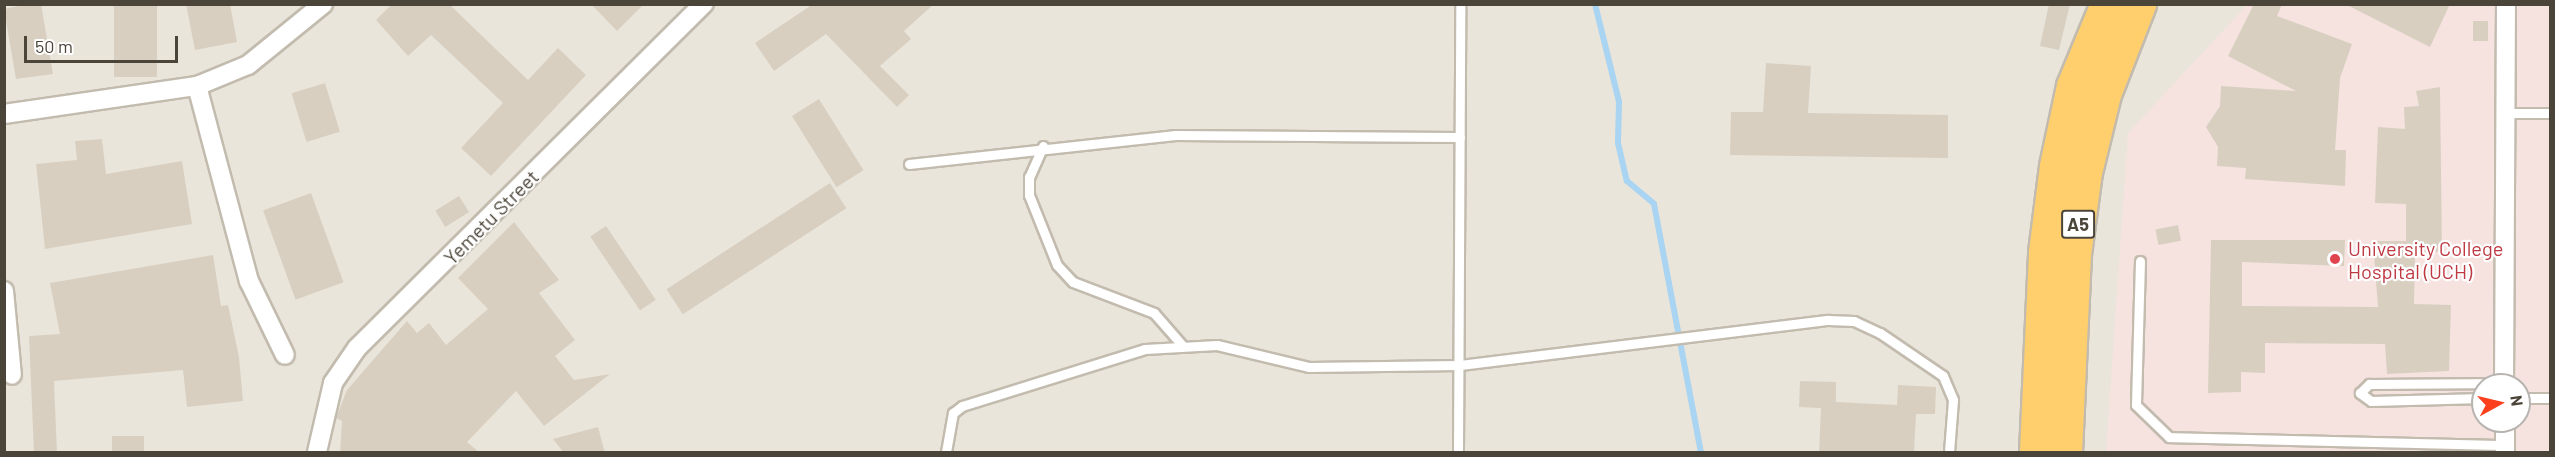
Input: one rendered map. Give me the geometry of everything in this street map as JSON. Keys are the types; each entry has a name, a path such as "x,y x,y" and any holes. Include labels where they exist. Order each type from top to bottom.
{"highway":[{"name":"A5","path":"2066,453 2056,318 2056,166 2073,86 2107,4"},
{"name":"A5","path":"2037,453 2056,318 2085,172 2104,94 2139,4"}],"street":[{"path":"4,114 197,86 248,65 323,4"},
{"name":"Yemetu Street","path":"317,453 333,383 357,348 704,4"},
{"path":"2504,373 2503,113 2506,4"},
{"path":"197,86 249,281 285,355"},
{"path":"4,291 12,375"},
{"path":"2505,433 2505,449"}],"lane":[{"path":"1458,453 1460,4"},
{"path":"2503,113 2550,113"},
{"path":"909,164 1043,146 1174,135 1460,137"},
{"path":"1043,146 1029,177 1029,195 1064,275 1099,294 1144,306 1182,345"},
{"path":"2140,261 2136,405 2169,437 2505,449"},
{"path":"946,453 953,413 962,406 1145,349 1182,345 1217,345 1308,367 1460,365 1670,343 1828,320 1854,321 1880,333 1943,376 1953,400 1949,453"},
{"path":"2471,384 2369,384 2360,393 2371,401 2471,399"},
{"path":"2531,398 2550,398"}],"shaded area":[{"path":"4,5 2550,5 2550,452 5,452"},
{"name":"University College Hospital (UCH)","path":"2247,5 2550,5 2550,452 2106,452 2128,133"}],"building":[{"path":"41,4 53,74 16,79 4,9"},
{"path":"114,4 157,4 157,77 114,77"},
{"path":"186,4 230,4 237,42 195,50"},
{"path":"392,4 449,4 528,80 558,48 586,75 491,176 461,148 503,103 431,35 408,56 376,20"},
{"path":"591,4 644,4 617,31"},
{"path":"813,4 934,4 904,31 911,39 880,66 909,95 897,107 826,34 774,71 755,43"},
{"path":"2049,4 2070,4 2059,50 2040,46"},
{"path":"2254,4 2282,4 2277,16 2352,44 2340,78 2335,150 2346,150 2345,186 2245,179 2246,168 2217,166 2218,147 2206,127 2220,106 2221,86 2296,91 2228,56"},
{"path":"2345,4 2450,4 2430,47"},
{"path":"2473,21 2488,21 2488,41 2473,41"},
{"path":"1766,63 1811,66 1808,113 1948,115 1948,158 1730,155 1731,112 1763,112"},
{"path":"325,83 340,132 306,142 292,93"},
{"path":"2440,87 2442,252 2415,252 2414,304 2451,305 2449,371 2387,374 2385,344 2265,343 2265,373 2241,372 2241,392 2208,393 2211,240 2345,240 2344,266 2242,262 2242,306 2378,307 2373,241 2406,241 2406,204 2375,203 2378,127 2405,129 2404,107 2419,106 2416,91"},
{"path":"819,99 864,170 836,187 792,116"},
{"path":"102,139 106,174 182,161 192,224 45,249 36,164 77,160 75,141"},
{"path":"830,183 846,208 683,314 666,289"},
{"path":"311,193 343,282 296,300 263,210"},
{"path":"459,196 469,212 445,227 435,211"},
{"path":"514,222 559,280 539,293 575,340 555,356 574,380 610,374 544,426 516,391 467,442 480,453 340,453 342,421 336,418 347,390 407,321 417,333 429,323 446,345 488,309 458,278"},
{"path":"2178,225 2181,241 2158,245 2155,229"},
{"path":"606,226 656,300 640,310 590,237"},
{"path":"213,255 221,306 228,305 239,357 243,401 187,407 183,370 54,381 57,453 34,453 29,336 60,334 50,283"},
{"path":"1800,381 1836,382 1836,402 1897,405 1898,385 1936,387 1935,414 1916,414 1914,453 1819,453 1821,408 1799,407"},
{"path":"598,427 605,453 564,453 553,439"},
{"path":"112,436 144,436 144,452 112,452"}],"waterway":[{"path":"1595,4 1619,102 1618,143 1627,181 1654,204 1701,452"}],"place":[{"name":"University College Hospital (UCH)","path":"2335,259"}]}
